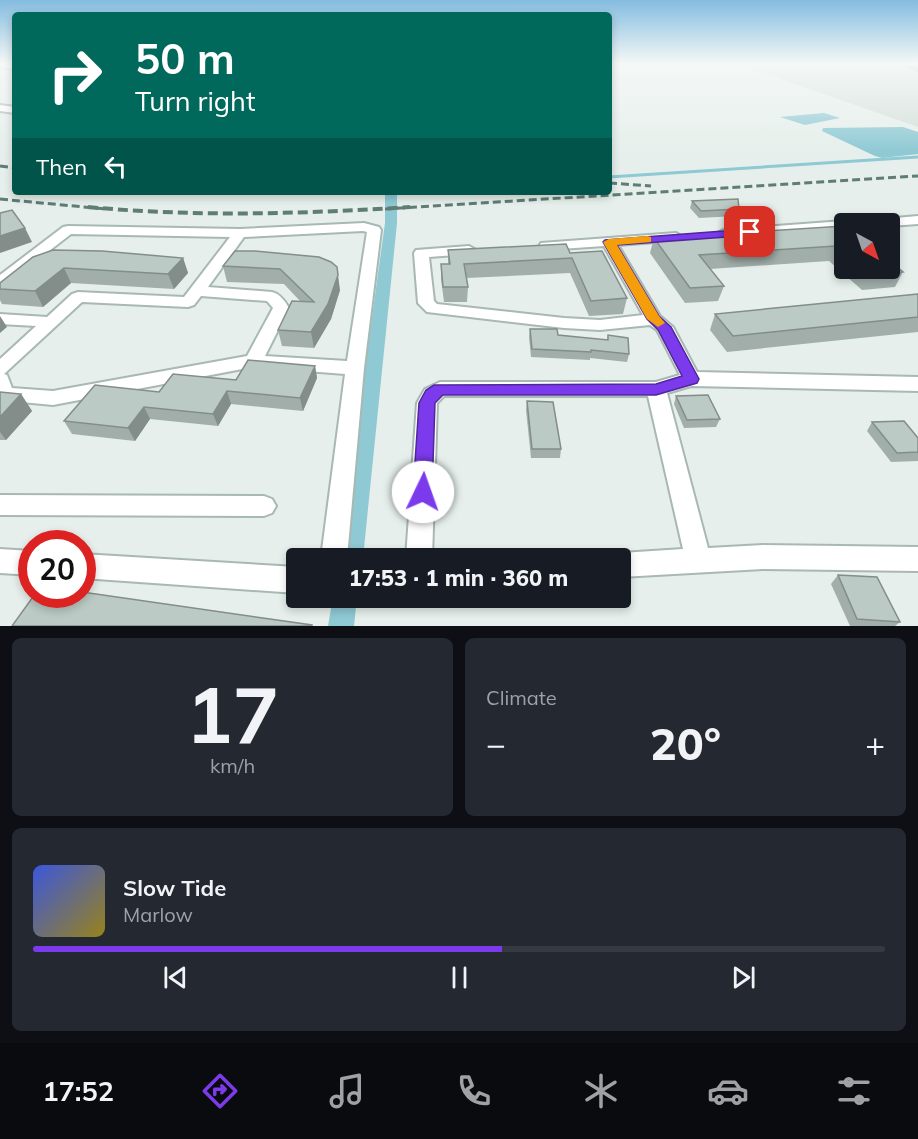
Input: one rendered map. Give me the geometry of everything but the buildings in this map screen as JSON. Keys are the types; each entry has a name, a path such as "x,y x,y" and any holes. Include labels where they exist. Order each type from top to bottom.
{"street":[{"path":"900,222 918,220"},
{"path":"527,247 834,226"},
{"path":"0,282 68,230 240,233 364,227 374,230 355,368 335,548"},
{"path":"0,369 78,297 188,302 240,233"},
{"path":"609,242 654,319 664,327 691,379"},
{"path":"480,250 421,253 426,303 433,308 451,311 564,323 600,325 654,319"},
{"path":"197,291 272,297 281,308 253,361"},
{"path":"0,319 49,322"},
{"path":"0,380 4,394 53,398 253,361 355,368"},
{"path":"420,548 427,403 432,394 440,389 656,389 691,379 918,384"},
{"path":"656,389 698,561"},
{"path":"0,506 264,506"},
{"path":"631,564 763,557 918,559"},
{"path":"0,561 18,562"},
{"path":"96,567 286,579"}],"shaded area":[{"path":"821,93 918,93 918,127"}],"water":[{"path":"824,113 840,118 805,125 780,117"},
{"path":"903,127 918,132 918,154 882,158 822,131 823,128"}],"waterway":[{"path":"612,177 918,157"},
{"path":"352,548 391,223 391,195"},
{"path":"341,626 343,608"}],"railway":[{"path":"0,166 12,168"},
{"path":"612,195 918,176"},
{"path":"612,183 651,186"},
{"path":"385,209 611,195"},
{"path":"0,199 105,209"},
{"path":"88,207 209,213 410,207"}],"slow traffic":[{"path":"647,239 609,242 658,323"}],"route":[{"path":"423,492 427,403 432,394 440,389 656,389 691,379 664,327 654,319 609,242 750,232"}]}
